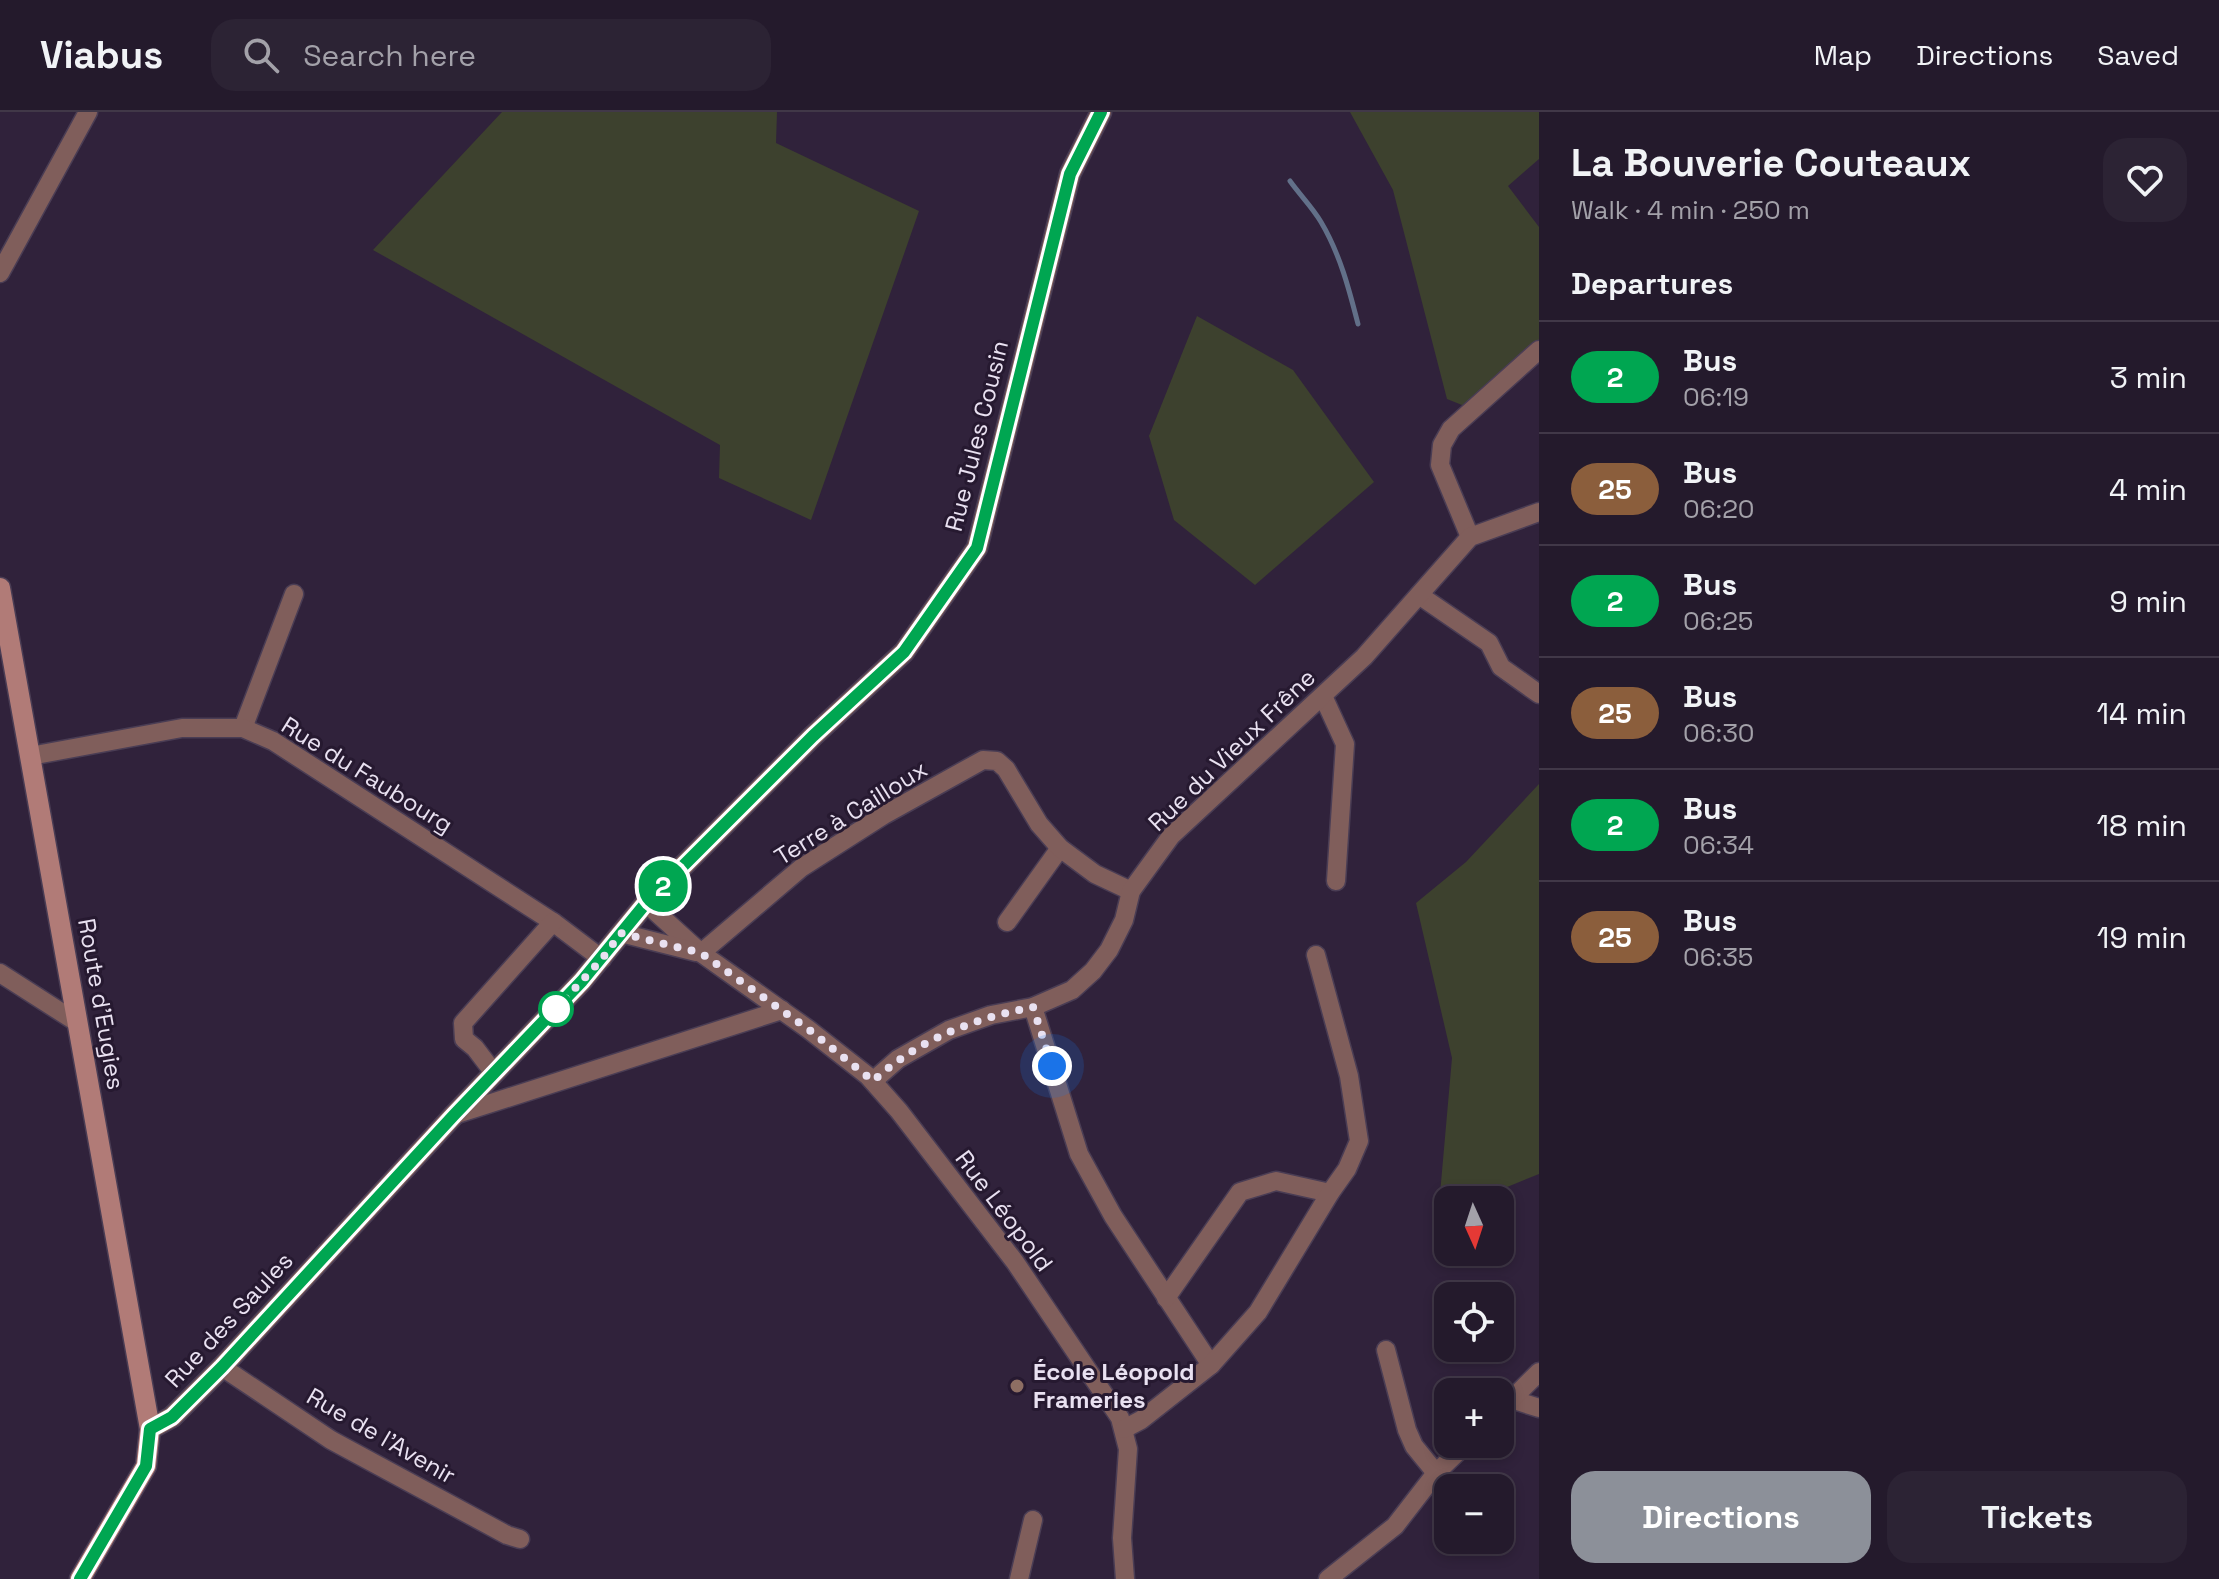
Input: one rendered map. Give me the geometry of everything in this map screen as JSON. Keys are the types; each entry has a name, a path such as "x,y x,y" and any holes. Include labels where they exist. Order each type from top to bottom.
{"main road":[{"name":"Route d'Eugies","path":"0,588 150,1429"},
{"path":"80,1579 146,1466 150,1429"}],"street":[{"path":"0,273 88,112"},
{"name":"Rue Jules Cousin","path":"621,933 646,903 813,736 904,652 977,548 1070,174 1101,112"},
{"path":"1539,350 1451,429 1442,445 1440,465 1470,537 1539,512"},
{"name":"Rue du Vieux Frêne","path":"873,1081 898,1059 949,1030 991,1015 1033,1007 1072,990 1093,971 1109,950 1124,920 1131,891 1171,836 1205,801 1364,657 1470,537"},
{"path":"243,728 294,594"},
{"path":"1419,595 1489,643 1501,667 1539,694"},
{"path":"1323,696 1345,744 1336,881"},
{"name":"Rue du Faubourg","path":"30,756 182,728 243,728 273,741 553,922 602,959"},
{"name":"Terre à Cailloux","path":"701,953 801,868 884,815 978,762 997,761 1006,769 1039,824 1060,848"},
{"path":"1007,922 1060,848 1095,874 1131,891"},
{"name":"Rue Léopold","path":"646,903 701,953 782,1010 873,1081 1015,1262 1113,1404 1124,1429 1128,1449 1122,1544 1125,1579"},
{"path":"494,1073 464,1039 463,1023 553,922"},
{"name":"Rue Léopold","path":"621,933 701,953"},
{"name":"Rue des Saules","path":"150,1429 172,1417 222,1367 602,959 621,933"},
{"path":"1124,1429 1141,1420 1211,1365 1258,1312 1347,1169 1359,1141 1349,1076 1316,955"},
{"path":"0,973 78,1023"},
{"path":"1033,1007 1079,1154 1113,1216 1211,1365"},
{"name":"Rue des Saules","path":"454,1115 782,1010"},
{"path":"1166,1298 1240,1192 1276,1181 1330,1193"},
{"path":"1386,1350 1407,1430 1414,1446 1436,1473"},
{"name":"Rue de l'Avenir","path":"222,1367 331,1440 507,1535 520,1539"},
{"path":"1514,1397 1539,1372"},
{"path":"1514,1406 1539,1408"},
{"path":"1331,1578 1395,1526 1452,1458"},
{"path":"1019,1579 1033,1520"}],"green space":[{"path":"502,112 777,112 776,143 919,211 811,520 719,478 720,445 373,250"},
{"path":"1350,112 1539,112 1539,159 1508,186 1539,227 1539,342 1467,407 1447,399 1393,190"},
{"path":"1197,316 1293,370 1374,482 1255,585 1174,520 1149,436"},
{"path":"1539,784 1539,1174 1510,1186 1441,1186 1452,1058 1416,903 1466,862"}],"waterway":[{"path":"1290,181 1328,234 1358,324"}],"bus line":[{"name":"2","path":"80,1579 146,1466 150,1429 172,1417 222,1367 582,981 646,903 813,736 904,652 959,574 977,548 1070,174 1101,112"}],"place":[{"name":"École Léopold Frameries","path":"1017,1386"}],"route":[{"path":"556,1009 602,959 621,933 701,953 808,1029 873,1081 898,1059 949,1030 991,1015 1033,1007 1052,1066"}]}
